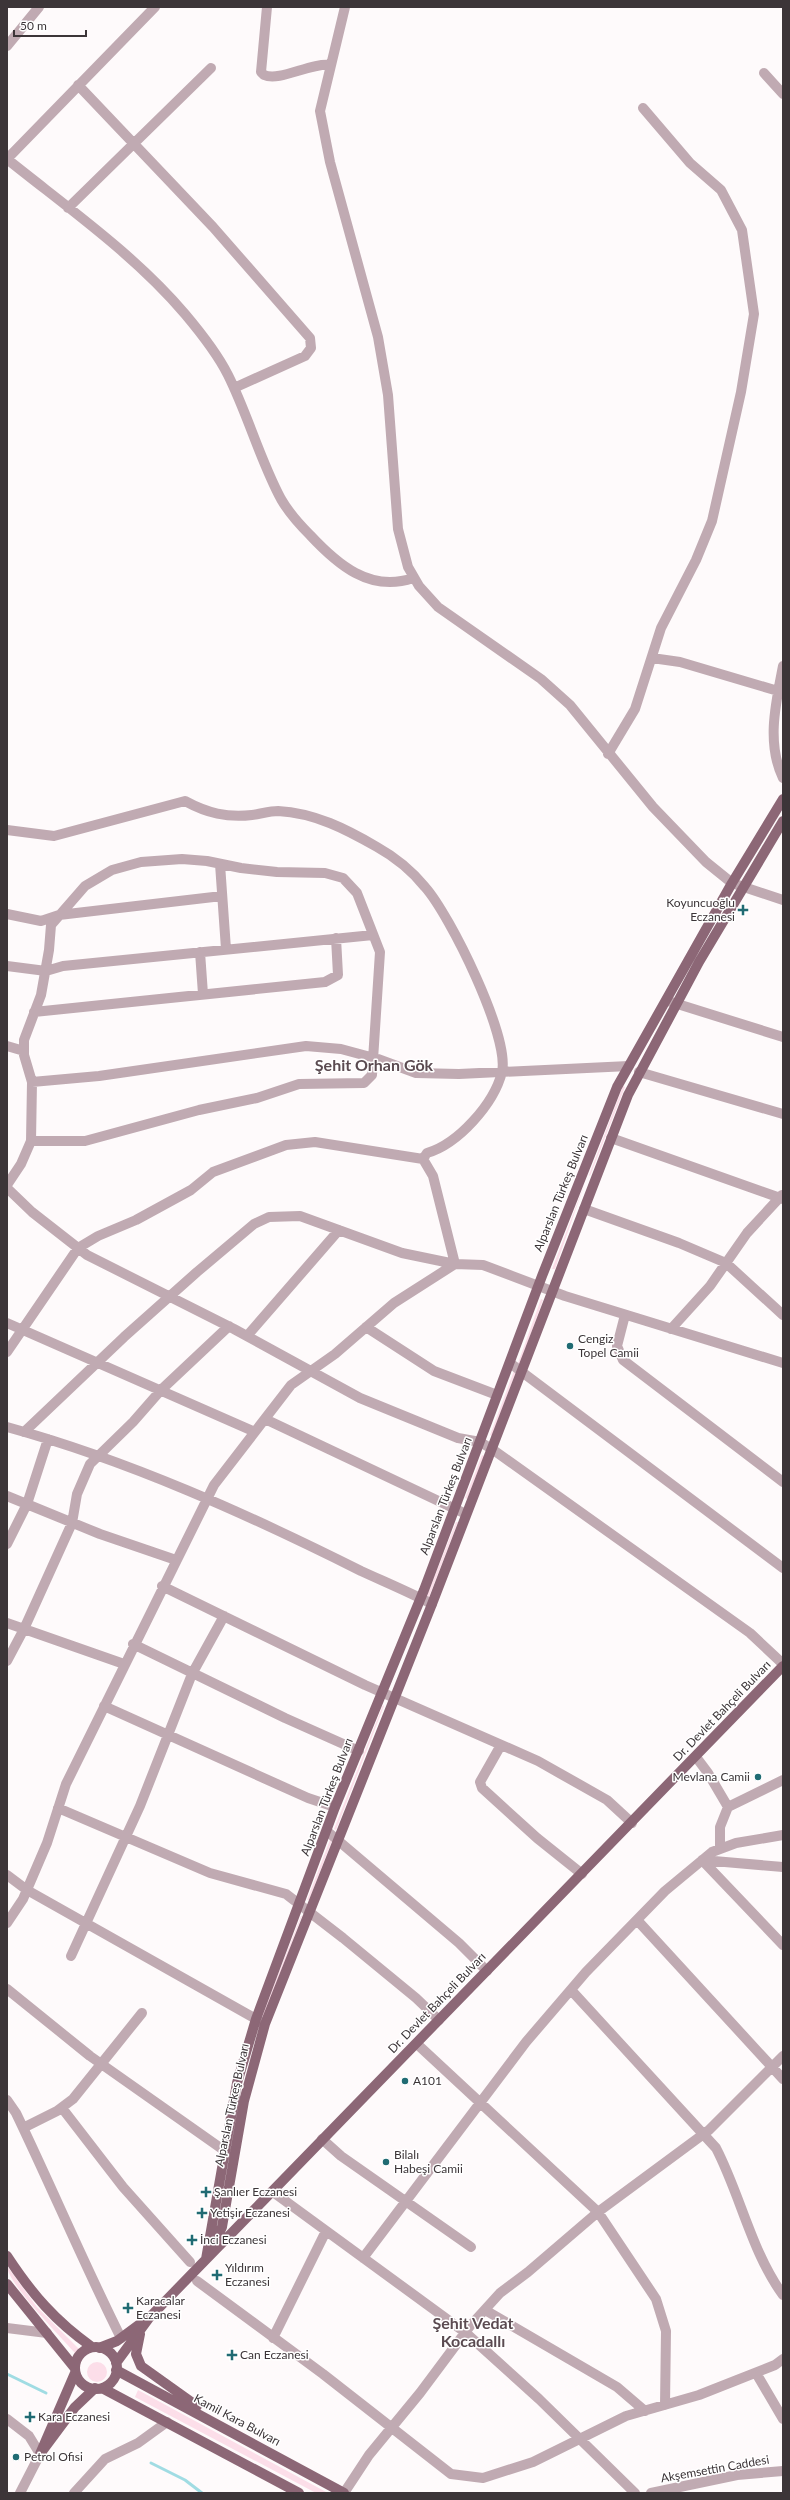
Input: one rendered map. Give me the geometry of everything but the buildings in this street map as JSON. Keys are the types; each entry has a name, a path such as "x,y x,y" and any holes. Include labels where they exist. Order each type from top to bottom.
{"main road":[{"name":"Alparslan Türkeş Bulvarı","path":"260,2021 309,1912 432,1604 611,1138 639,1072 671,1002 732,883 783,799"},
{"name":"Alparslan Türkeş Bulvarı","path":"206,2259 229,2154 237,2083 260,2021 298,1904 328,1832 335,1807 384,1693 497,1395 617,1087 782,824"},
{"name":"Dr. Devlet Bahçeli Bulvarı","path":"116,2366 149,2318 273,2192 322,2139 417,2044 782,1670"},
{"path":"7,2256 48,2311 61,2324 95,2347 109,2352 116,2366 113,2379 98,2388 70,2413 40,2454"},
{"path":"7,2284 47,2333 83,2383 98,2388 167,2422 297,2492"},
{"path":"40,2454 81,2353 121,2338 149,2318"},
{"path":"141,2331 136,2354 141,2366 238,2435"},
{"name":"Kamil Kara Bulvarı","path":"116,2366 344,2493"}],"street":[{"path":"7,46 39,7"},
{"path":"154,7 7,159 133,262 167,294 211,346 234,388 280,497 290,513 326,552 341,566 361,576 392,582 413,578"},
{"path":"267,7 261,72 264,75 273,76 321,65 331,65"},
{"path":"345,7 324,87 320,111 330,162 378,337 388,394 400,544 413,578 438,607 541,679 570,705 608,754 653,807 706,862 732,883 783,900"},
{"path":"68,208 211,68"},
{"path":"764,73 783,94"},
{"path":"78,85 213,227 311,341 310,351 305,356 234,388"},
{"path":"608,754 635,709 661,628 696,560 712,521 741,392 754,314 742,230 722,190 690,163 643,108"},
{"path":"652,658 680,662 778,691"},
{"path":"783,666 773,717 776,765 783,778"},
{"path":"7,830 54,836 185,801 203,811 225,816 277,811 302,814 334,823 401,862 426,888 443,915 489,1006 502,1043 502,1072 473,1123 442,1148 427,1153 423,1159"},
{"path":"768,823 782,824"},
{"path":"7,1185 11,1171 31,1141 32,1082 24,1051 24,1040 41,995 46,971 51,925 85,886 112,870 141,862 182,859 277,872 325,873 342,878 357,893 380,952 372,1075 364,1083 299,1084 257,1098 199,1110 85,1141 31,1141"},
{"path":"220,864 226,949"},
{"path":"7,914 41,921 59,915 222,896"},
{"path":"7,966 46,971 63,966 373,935"},
{"path":"34,1012 325,982 338,975 336,938"},
{"path":"200,952 203,994"},
{"path":"671,1002 783,1037"},
{"path":"7,1046 24,1051"},
{"path":"32,1082 99,1076 306,1046 341,1049 373,1057 416,1073 459,1074 629,1066"},
{"path":"639,1072 783,1114"},
{"path":"611,1138 781,1197 747,1233 710,1286 671,1329"},
{"path":"7,1352 78,1248 98,1236 136,1220 191,1190 213,1172 286,1145 315,1142 423,1159"},
{"path":"423,1159 433,1176 455,1264"},
{"path":"7,1188 32,1212 87,1255 170,1298 229,1326 360,1398 458,1438 480,1442 492,1449 750,1633 782,1670"},
{"path":"584,1209 679,1243 726,1263 783,1315"},
{"path":"24,1432 98,1362 254,1224 269,1217 300,1216 402,1253 455,1264 483,1265 552,1292 783,1363"},
{"path":"247,1336 339,1230"},
{"path":"7,1923 27,1890 47,1843 66,1784 133,1644 214,1485 291,1385 335,1354 394,1303 455,1264"},
{"path":"625,1315 617,1346 624,1360 783,1482"},
{"path":"7,1323 255,1432"},
{"path":"7,1661 24,1629 72,1522 77,1494 90,1464 161,1390 229,1326"},
{"path":"366,1327 434,1371 497,1395"},
{"path":"510,1363 783,1568"},
{"path":"265,1419 454,1507 466,1514"},
{"path":"7,1427 48,1439 207,1498 432,1604"},
{"path":"7,1544 27,1504 48,1439"},
{"path":"7,1496 72,1522 176,1560"},
{"path":"162,1586 384,1693 394,1696 538,1761 607,1800 632,1823"},
{"path":"71,1956 140,1806 166,1734 192,1674 224,1616"},
{"path":"7,1623 124,1664"},
{"path":"133,1644 192,1674 359,1751"},
{"path":"104,1706 308,1798 335,1807"},
{"path":"501,1745 480,1782 482,1788 537,1838 582,1874"},
{"path":"696,1757 708,1773 728,1807"},
{"path":"720,1849 720,1827 728,1807 783,1780"},
{"path":"58,1808 210,1873 286,1894 416,1998 439,2020"},
{"path":"328,1832 459,1943 487,1971"},
{"path":"363,2258 407,2202 526,2042 570,1990 665,1891 712,1852 736,1843 783,1835"},
{"path":"702,1860 783,1867"},
{"path":"702,1860 783,1945"},
{"path":"7,1875 27,1890 260,2021"},
{"path":"637,1920 773,2066 783,2079"},
{"path":"7,1989 102,2064 229,2154"},
{"path":"570,1990 716,2148 731,2177 745,2216 773,2281 783,2295"},
{"path":"22,2128 62,2108 73,2099 142,2013"},
{"path":"417,2044 482,2102 598,2212 656,2299 666,2331 665,2405"},
{"path":"344,2493 369,2455 466,2333 500,2293 528,2272 598,2212 703,2135 783,2056"},
{"path":"7,2100 22,2128 121,2338"},
{"path":"62,2108 123,2187 190,2262"},
{"path":"322,2139 341,2156 471,2247"},
{"path":"273,2192 466,2333 579,2438 635,2493"},
{"path":"273,2338 326,2231"},
{"path":"197,2281 392,2427 451,2474 483,2478 533,2462 626,2416 699,2395 775,2365 783,2359"},
{"path":"485,2310 617,2387 645,2411"},
{"path":"7,2328 47,2333"},
{"path":"756,2372 783,2420"},
{"path":"7,2419 29,2436 40,2454 20,2493"},
{"path":"74,2493 105,2459 138,2443 167,2422"},
{"name":"Akşemsettin Caddesi","path":"650,2493 737,2475 783,2471"}],"shaded area":[{"path":"623,1086 625,1087 590,1176 589,1175"},
{"path":"585,1183 555,1269 552,1269"},
{"path":"541,1299 543,1300 520,1364 518,1363"},
{"path":"515,1368 517,1369 492,1436 490,1435"},
{"path":"482,1455 484,1456 467,1499 465,1498"},
{"path":"456,1522 458,1522 429,1597 427,1596"},
{"path":"383,1705 384,1706 336,1830 334,1829"},
{"path":"331,1837 333,1838 309,1900 307,1900"},
{"path":"302,1916 264,2017 262,2016"},
{"path":"7,2266 37,2307 79,2349 75,2353 25,2297 9,2274"},
{"path":"97,2362 104,2365 107,2372 104,2379 97,2382 90,2379 87,2372 90,2365"},
{"path":"138,2390 328,2493 316,2493 135,2397"}],"waterway":[{"path":"7,2374 46,2393"},
{"path":"151,2463 185,2480 202,2493"}],"place":[{"name":"Koyuncuoğlu Eczanesi","path":"743,910"},
{"name":"Cengiz Topel Camii","path":"570,1346"},
{"name":"Mevlana Camii","path":"758,1777"},
{"name":"A101","path":"405,2081"},
{"name":"Bilalı Habeşi Camii","path":"386,2162"},
{"name":"Şanlıer Eczanesi","path":"206,2192"},
{"name":"Yetişir Eczanesi","path":"202,2213"},
{"name":"İnci Eczanesi","path":"192,2240"},
{"name":"Yıldırım Eczanesi","path":"217,2275"},
{"name":"Karacalar Eczanesi","path":"128,2308"},
{"name":"Can Eczanesi","path":"232,2355"},
{"name":"Kara Eczanesi","path":"30,2417"},
{"name":"Petrol Ofisi","path":"16,2457"}],"district":[{"name":"Şehit Orhan Gök","path":"374,1065"},
{"name":"Şehit Vedat Kocadallı","path":"473,2332"}]}
